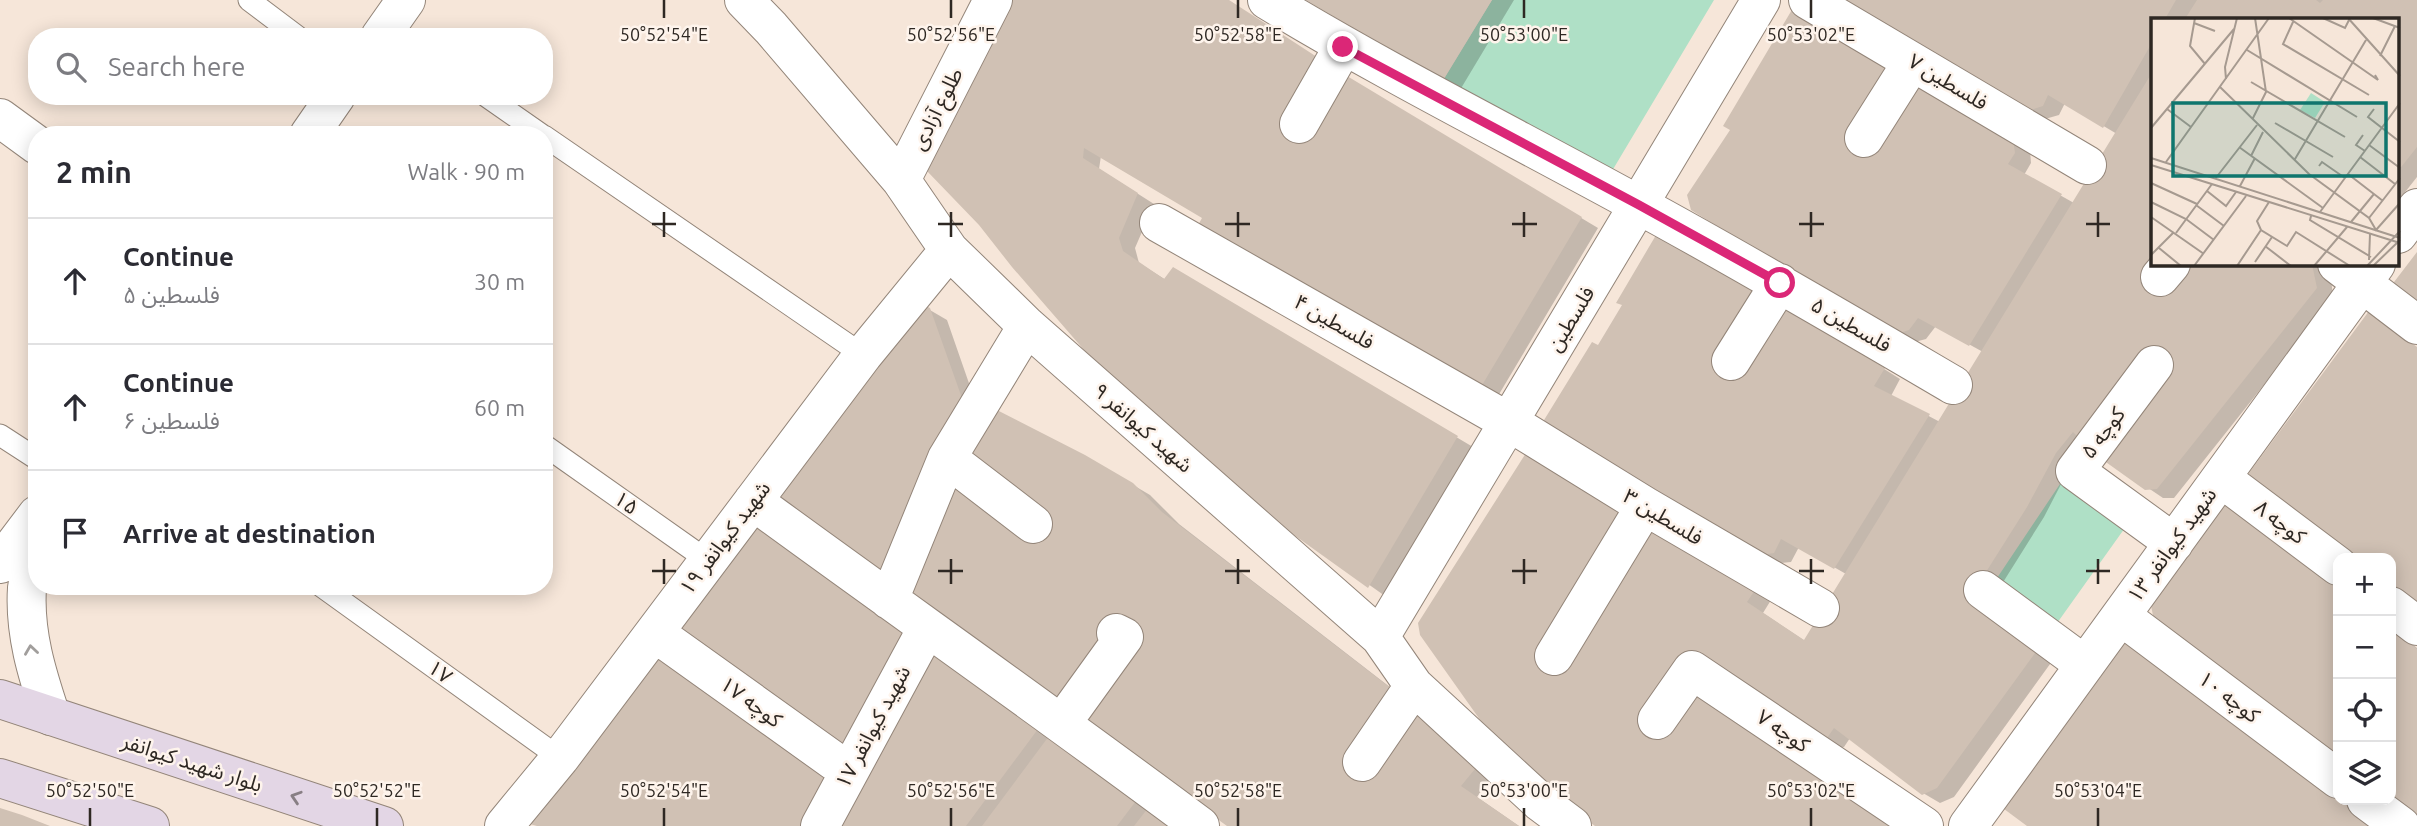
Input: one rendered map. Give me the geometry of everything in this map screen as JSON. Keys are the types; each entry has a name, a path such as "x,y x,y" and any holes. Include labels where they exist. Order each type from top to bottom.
{"main road":[{"name":"بلوار شهید کیوانفر","path":"0,699 384,826"},
{"path":"0,778 150,826"}],"street":[{"name":"شهید کیوانفر ۹","path":"744,0 780,38 901,180 948,250 1027,326 1380,637 1414,686 1540,802 1572,826"},
{"name":"طلوع آزادی","path":"901,180 993,0"},
{"name":"فلسطین ۵","path":"1267,0 1343,47 1780,283 1953,385"},
{"name":"فلسطین","path":"1380,637 1762,0"},
{"name":"فلسطین ۷","path":"1808,0 2087,165"},
{"path":"1299,124 1343,47"},
{"path":"1864,138 1912,61"},
{"path":"315,126 331,105"},
{"path":"0,118 28,138"},
{"path":"2400,231 2417,208"},
{"name":"فلسطین ۴","path":"1159,223 1509,422"},
{"name":"شهید کیوانفر ۱۹","path":"504,826 560,758 863,355 948,250"},
{"path":"2358,271 2417,325"},
{"name":"شهید کیوانفر ۱۳","path":"1985,820 2085,664 2221,478 2358,271"},
{"path":"1731,361 1780,283"},
{"path":"889,600 947,458 1027,326"},
{"name":"کوچه ۵","path":"2154,365 2075,471 2174,543"},
{"name":"فلسطین ۳","path":"1509,422 1645,506 1820,608"},
{"path":"947,458 1033,524"},
{"name":"کوچه ۸","path":"2221,478 2333,562"},
{"path":"753,501 1062,723 1200,826"},
{"path":"1554,656 1645,506"},
{"path":"0,564 28,527"},
{"path":"28,583 27,623 34,665 51,716"},
{"path":"1983,590 2085,664"},
{"path":"2396,610 2417,626"},
{"name":"کوچه ۱۰","path":"2121,616 2333,775"},
{"name":"شهید کیوانفر ۱۷","path":"820,826 927,628"},
{"name":"کوچه ۱۷","path":"655,633 848,771"},
{"path":"1062,723 1124,637 1116,633"},
{"name":"کوچه ۷","path":"1657,720 1692,670 1924,826"},
{"path":"1362,762 1414,686"},
{"path":"2373,805 2401,826"}],"lane":[{"path":"249,0 286,28"},
{"path":"499,105 529,126"},
{"path":"553,143 863,355"},
{"path":"0,435 28,453"},
{"name":"۱۵","path":"553,451 707,560"},
{"name":"۱۷","path":"334,595 560,758"}],"green space":[{"path":"1492,0 1714,0 1612,171 1442,82"},
{"path":"2062,481 2127,525 2050,633 1991,587"}],"building":[{"path":"1012,0 1229,0 1337,70 1582,217 1475,397 1197,227 1202,218 1084,148 1083,158 1138,193 1119,238 1123,251 1164,279 1173,267 1458,436 1368,588 1163,441 1012,267 979,225 926,170"},
{"path":"1306,0 1492,0 1442,82"},
{"path":"1846,0 2176,0 2166,18 2151,18 2151,44 2103,128 2048,95 2043,106 2027,111"},
{"path":"2197,0 2316,0 2320,3 2323,0 2417,0 2417,147 2400,168 2400,18 2186,18"},
{"path":"1793,8 2013,139 2015,153 2008,164 2062,194 1969,346 1918,318 1909,330 1893,335 1691,210 1687,195 1730,130 1723,126"},
{"path":"2151,74 2151,266 2312,266 2317,288 2157,489 2145,490 2096,455 2073,432 2056,453 2027,507 1981,580 2043,642 1937,788 1922,795 1834,728 1827,738 1693,682 1896,826 1595,826 1512,765 1420,635 1418,623 1526,453 1755,590 1747,602 1804,640"},
{"path":"1659,230 1885,368 1874,386 1930,414 1834,569 1781,539 1774,553 1762,555 1541,425 1592,342 1598,345 1622,305 1616,303"},
{"path":"2417,252 2417,305 2391,286"},
{"path":"922,304 930,308 963,401 890,578 779,498"},
{"path":"2369,311 2417,347 2417,607 2396,591 2396,553 2346,553 2251,481 2249,473"},
{"path":"993,408 1133,483 1162,512 1410,703 1475,769 1461,786 1519,826 1227,826 909,595 959,463"},
{"path":"2232,503 2333,583 2333,753 2154,621 2150,600 2217,506"},
{"path":"756,523 902,628 904,643 843,757 674,633"},
{"path":"2396,633 2417,649 2417,816 2396,800"},
{"path":"2128,640 2333,791 2333,805 2352,805 2381,826 2027,826 2000,806 2118,643"},
{"path":"660,650 833,776 810,826 537,826 526,823"},
{"path":"929,650 1041,725 966,826 836,826"},
{"path":"1052,732 1139,797 1117,826 982,826"},
{"path":"0,808 22,815 50,826 0,826"},
{"path":"1148,808 1174,826 1134,826"}],"route":[{"path":"1343,47 1780,283"}]}
